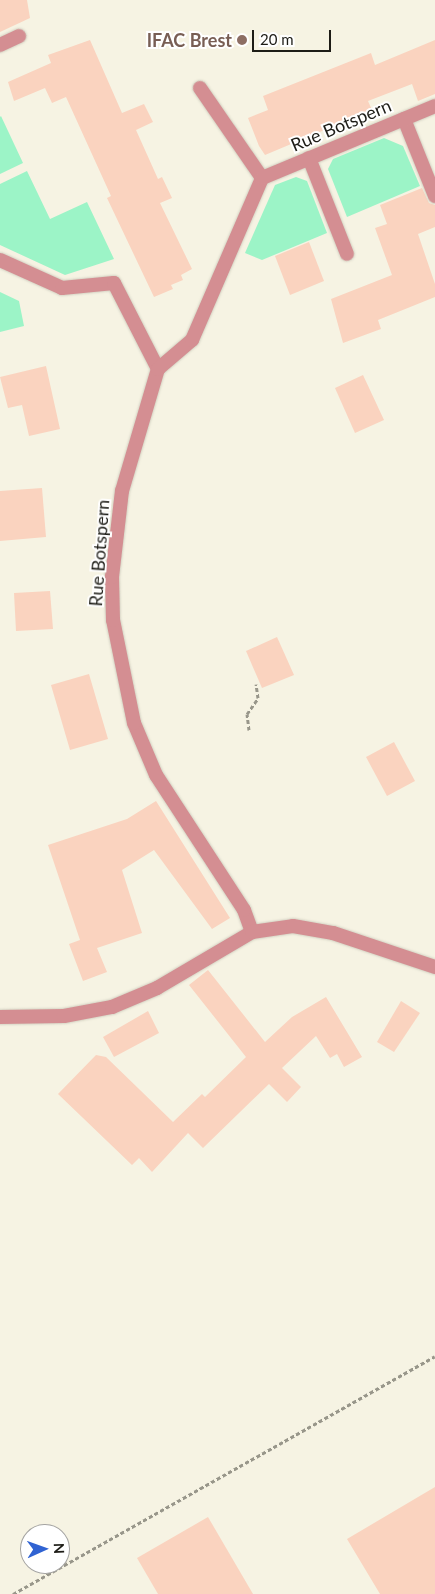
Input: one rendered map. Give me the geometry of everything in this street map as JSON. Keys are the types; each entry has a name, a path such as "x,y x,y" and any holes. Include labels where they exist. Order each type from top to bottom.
{"street":[{"path":"0,45 19,36"},
{"path":"0,260 62,288 114,283 158,369 192,340 262,178 200,88"},
{"name":"Rue Botspern","path":"262,178 435,106"},
{"path":"404,119 435,196"},
{"path":"309,158 347,254"},
{"name":"Rue Botspern","path":"158,369 122,491 115,534 113,603 119,664 134,723 156,775 244,910 252,932"},
{"path":"0,1017 64,1016 112,1007 156,988 252,932 293,926 333,933 435,966"}],"path":[{"path":"249,730 247,714 258,698 256,684"},
{"path":"13,1594 435,1356"}],"green space":[{"path":"0,117 23,163 0,174"},
{"path":"384,138 403,146 420,186 347,217 328,169 333,159"},
{"path":"27,171 50,219 87,202 114,259 65,275 0,245 0,184"},
{"path":"296,177 307,181 327,233 262,260 245,253 275,185"},
{"path":"0,292 19,301 24,326 0,332"}],"building":[{"path":"0,0 27,0 30,18 0,32"},
{"path":"90,40 122,113 144,104 153,122 136,130 158,179 162,177 172,198 160,203 192,269 181,275 183,280 171,285 173,289 154,297 107,198 111,196 66,97 52,103 45,88 14,101 8,82 51,63 48,55"},
{"path":"435,40 435,94 418,101 412,84 368,101 372,110 265,155 259,146 248,118 268,110 263,96 371,53 375,65"},
{"path":"422,188 429,203 435,205 435,227 418,234 435,284 435,297 378,320 381,329 343,343 331,299 392,275 375,228 387,224 380,205"},
{"path":"309,242 324,281 290,295 275,256"},
{"path":"46,366 60,429 29,436 22,405 8,408 0,377"},
{"path":"363,375 384,420 355,433 335,388"},
{"path":"42,488 46,537 0,541 0,491"},
{"path":"50,591 53,629 16,631 14,593"},
{"path":"277,637 294,675 262,688 246,651"},
{"path":"89,674 108,739 70,750 51,685"},
{"path":"394,742 415,781 387,796 366,757"},
{"path":"156,801 230,918 212,929 154,850 122,870 142,933 97,948 107,972 83,981 69,944 80,940 48,845 127,819"},
{"path":"208,970 265,1042 292,1017 326,997 362,1057 344,1067 337,1054 330,1058 316,1036 282,1068 301,1087 287,1102 269,1084 203,1148 188,1133 152,1172 139,1158 132,1165 58,1094 96,1055 106,1057 173,1122 202,1094 205,1097 246,1057 189,985"},
{"path":"401,1001 420,1013 394,1052 377,1042"},
{"path":"148,1011 159,1033 114,1057 103,1037"},
{"path":"435,1487 435,1594 380,1594 347,1539"},
{"path":"208,1517 253,1594 158,1594 137,1558"}],"place":[{"name":"IFAC Brest","path":"242,40"}]}
